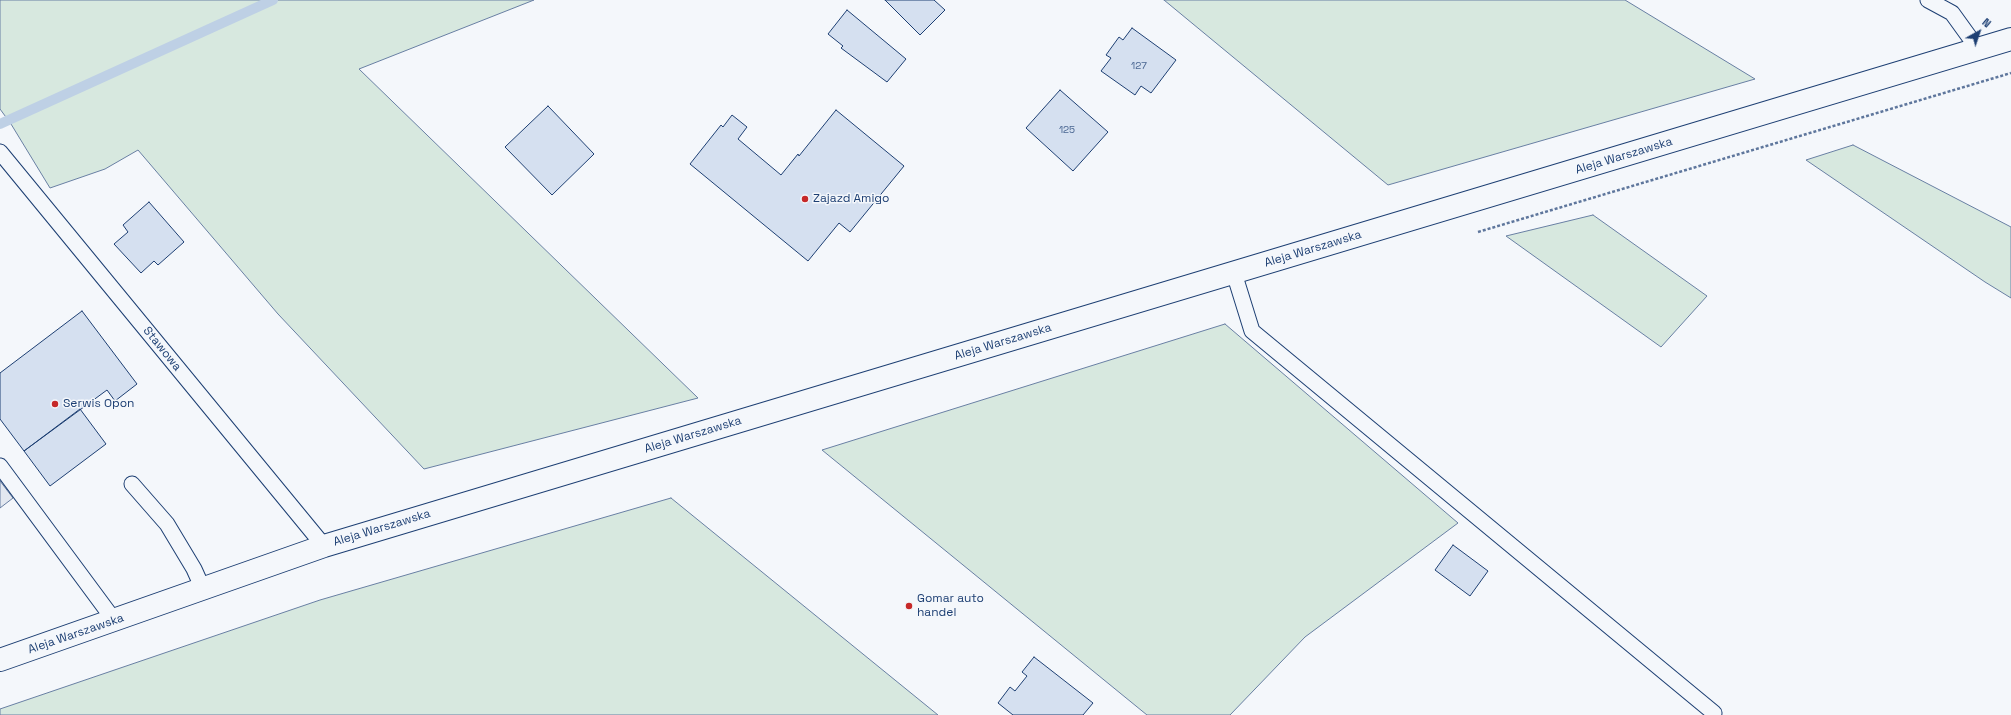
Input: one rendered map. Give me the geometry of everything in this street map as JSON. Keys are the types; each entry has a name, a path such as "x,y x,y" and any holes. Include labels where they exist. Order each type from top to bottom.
{"street":[{"name":"Aleja Warszawska","path":"0,660 324,546 2011,39"}],"lane":[{"path":"1928,0 1952,13 1978,49"},
{"name":"Stawowa","path":"0,152 324,546"},
{"path":"1234,273 1252,331 1714,713"},
{"path":"0,466 114,620"},
{"path":"132,484 167,524 194,569 203,589"}],"shaded area":[{"path":"0,0 534,0 359,69 698,398 424,469 278,314 138,150 105,169 50,188 11,124 0,109"},
{"path":"1164,0 1625,0 1755,79 1388,185"},
{"path":"1853,145 2011,227 2011,298 1985,282 1806,160"},
{"path":"1593,215 1707,296 1661,347 1506,236"},
{"path":"1225,324 1458,523 1305,637 1230,715 1147,715 822,450"},
{"path":"0,481 13,498 0,508"},
{"path":"671,498 938,715 0,715 0,709 320,600"}],"building":[{"path":"885,0 934,0 945,10 920,35"},
{"path":"847,10 906,59 887,82 841,48 843,46 828,34"},
{"path":"1132,28 1176,60 1151,93 1141,86 1135,95 1101,71 1111,58 1106,55 1119,37 1123,40"},
{"path":"1060,90 1108,132 1073,171 1026,128"},
{"path":"548,106 594,154 552,195 505,147"},
{"name":"Zajazd Amigo","path":"836,110 904,166 850,232 839,223 808,261 690,164 721,125 723,127 732,115 747,127 738,139 781,175 798,154 799,156"},
{"path":"149,202 184,242 158,265 154,261 141,273 114,244 128,232 123,225"},
{"path":"82,311 137,384 115,401 107,390 24,451 0,419 0,373"},
{"path":"80,409 106,444 50,486 24,451"},
{"path":"1453,545 1488,571 1470,596 1435,570"},
{"path":"1034,657 1093,703 1083,715 1013,715 998,703 1010,687 1015,691 1027,676 1022,672"}],"waterway":[{"path":"0,124 273,0"}],"place":[{"name":"Zajazd Amigo","path":"805,199"},
{"name":"Serwis Opon","path":"55,404"},
{"name":"Gomar auto handel","path":"909,606"}]}
